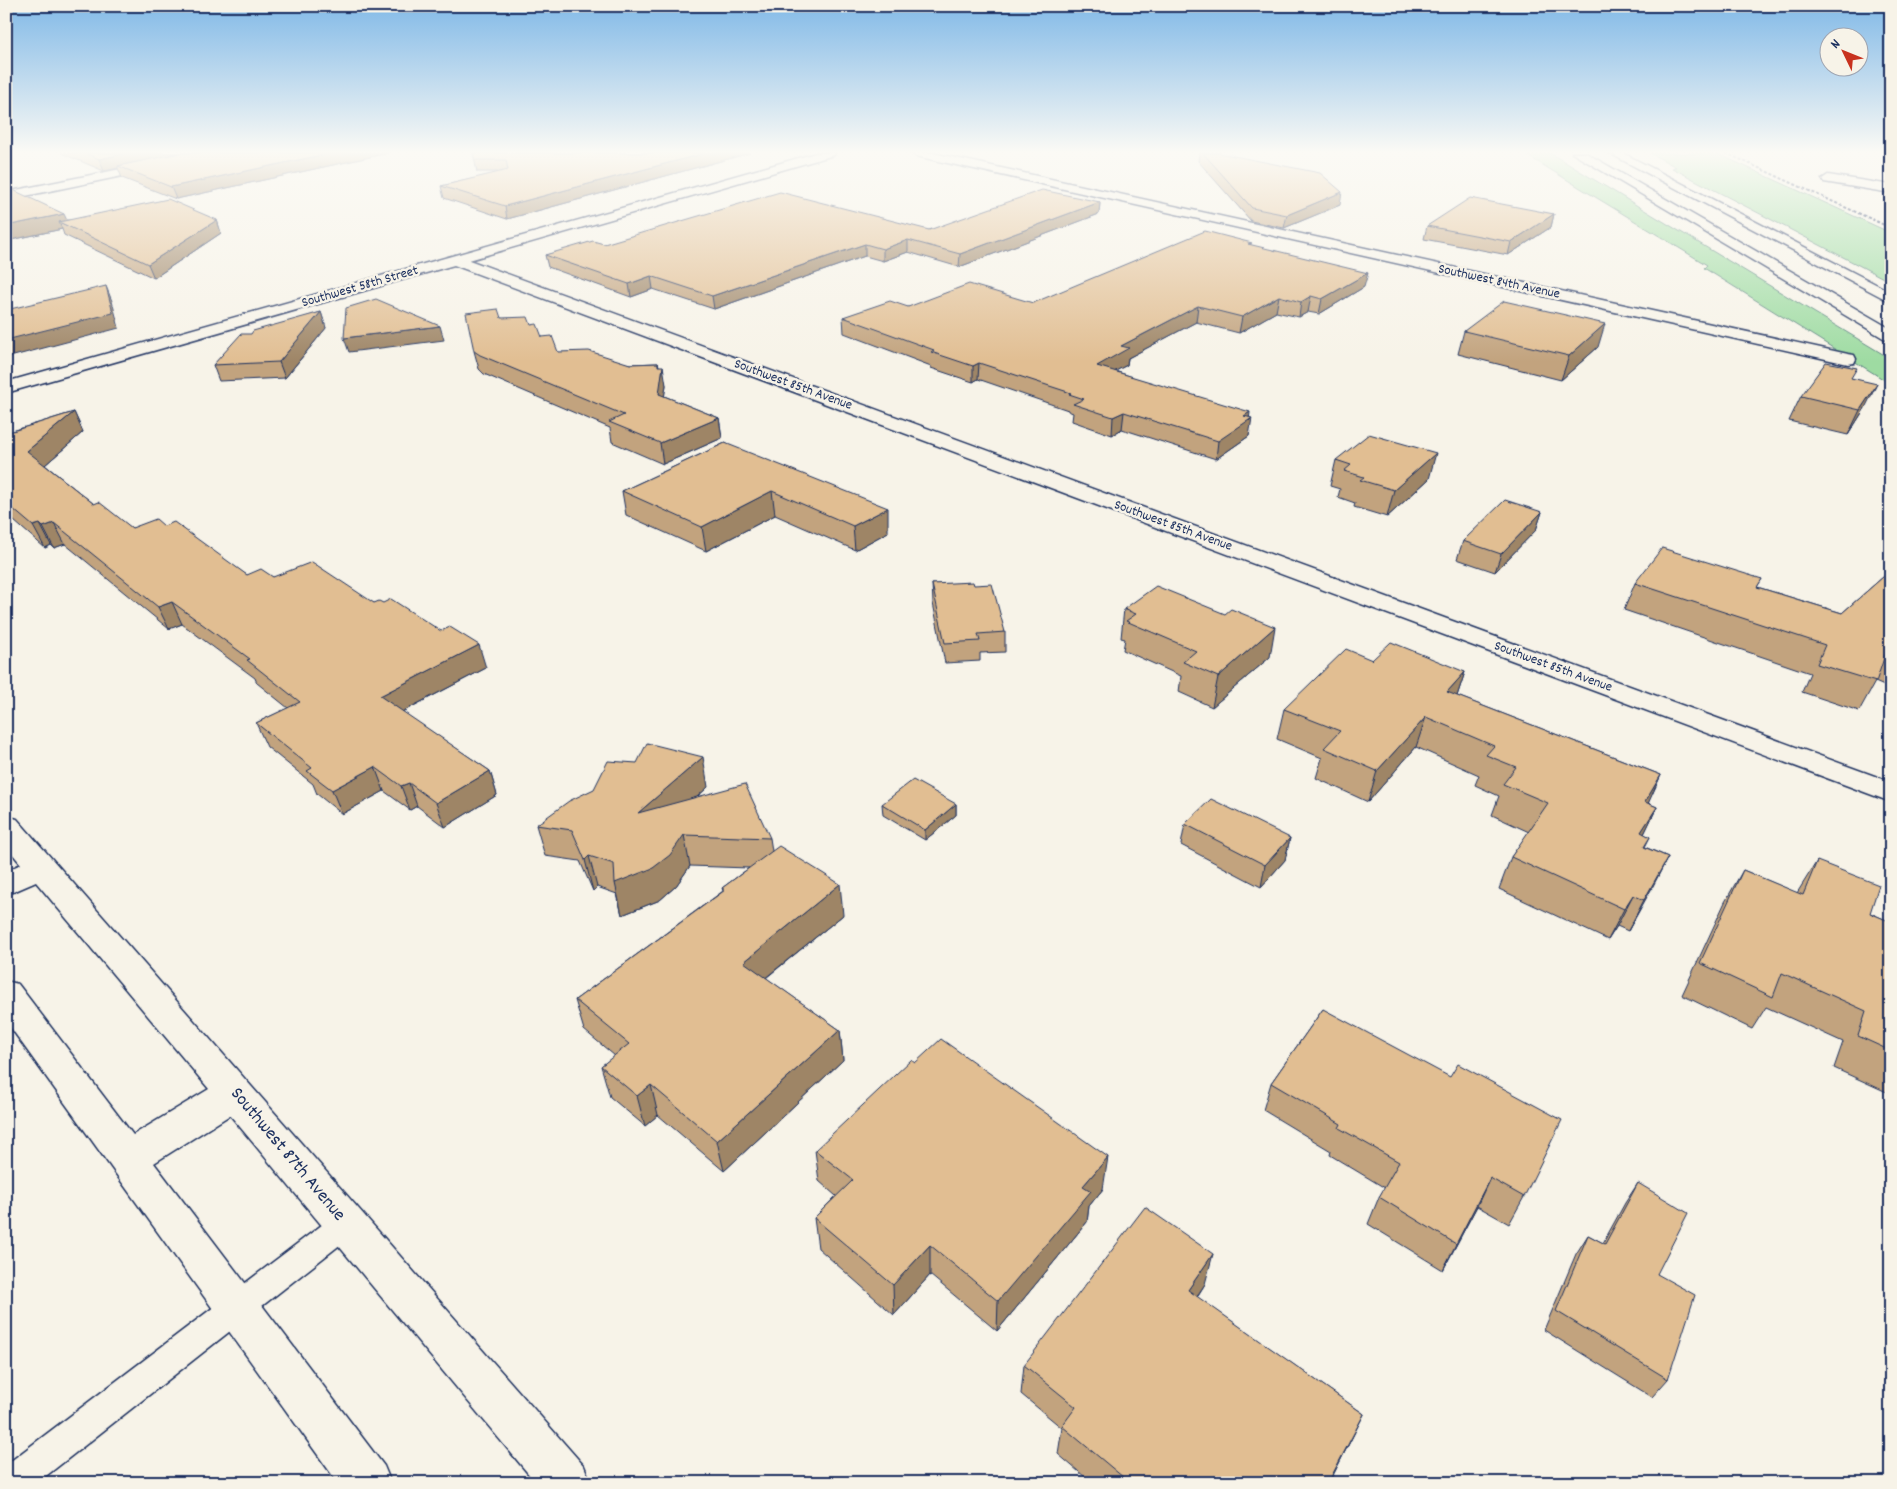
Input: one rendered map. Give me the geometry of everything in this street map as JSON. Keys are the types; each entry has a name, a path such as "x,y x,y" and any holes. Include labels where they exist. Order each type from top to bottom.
{"main road":[{"name":"Southwest 58th Street","path":"6,388 586,222"},
{"name":"Southwest 84th Avenue","path":"1230,222 1848,359"},
{"path":"1696,222 1891,336"},
{"path":"1747,222 1891,298"},
{"name":"Southwest 85th Avenue","path":"455,260 1891,793"},
{"name":"Southwest 87th Avenue","path":"6,826 567,1483"},
{"path":"6,884 41,867"},
{"path":"6,994 367,1483"},
{"path":"128,1159 234,1092"}],"lane":[{"path":"19,1476 345,1224"}],"green space":[{"path":"1637,222 1665,222 1891,359 1891,384 1704,268 1707,265"},
{"path":"1777,222 1868,222 1891,233 1891,282"}],"building":[{"path":"6,222 23,222 6,226"},
{"path":"60,222 213,222 148,264"},
{"path":"677,222 900,222 929,230 950,222 1045,222 960,254 908,240 883,249 865,244 712,296 651,276 629,284 545,255 593,241 604,244"},
{"path":"1432,222 1541,222 1511,242 1427,226"},
{"path":"1205,231 1252,243 1248,244 1368,273 1322,299 1311,296 1301,302 1279,296 1242,317 1198,306 1121,346 1129,348 1097,366 1250,412 1244,416 1252,418 1218,441 1124,412 1113,417 1073,404 1084,399 979,363 973,366 931,352 934,350 843,317 890,301 908,307 969,284 1033,303"},
{"path":"106,286 113,313 6,340 6,310"},
{"path":"376,299 440,326 344,338 346,308"},
{"path":"1504,301 1605,324 1569,356 1464,331"},
{"path":"498,309 501,318 528,317 531,325 537,324 542,337 552,336 558,352 589,351 630,364 658,363 658,366 663,366 659,394 719,418 660,443 609,422 624,415 474,351 466,313"},
{"path":"321,312 279,362 213,365 241,334 251,334 253,331"},
{"path":"1826,362 1857,368 1851,378 1877,384 1860,410 1801,396"},
{"path":"74,412 27,451 94,504 99,502 132,528 156,519 164,526 174,522 247,575 261,569 273,577 312,562 374,603 379,601 383,603 391,599 441,631 450,627 479,645 380,696 490,771 436,803 409,783 401,786 375,767 332,790 307,771 312,768 256,723 300,702 247,660 250,659 172,602 158,607 54,523 43,527 40,524 33,526 6,503 6,433"},
{"path":"1369,434 1436,453 1394,490 1360,480 1364,477 1344,471 1351,465 1336,460"},
{"path":"725,443 888,508 853,526 772,491 702,527 622,491"},
{"path":"1505,500 1542,512 1501,554 1463,541"},
{"path":"1662,548 1762,579 1757,587 1842,613 1891,570 1891,653 1886,652 1876,682 1817,664 1825,645 1635,583"},
{"path":"973,582 974,585 992,584 1005,632 978,634 980,641 945,643 932,584"},
{"path":"1156,586 1225,614 1231,609 1275,627 1218,677 1183,662 1196,651 1126,621 1136,614 1124,609"},
{"path":"1391,642 1465,672 1447,692 1661,775 1645,802 1657,807 1641,832 1650,837 1644,847 1668,857 1644,900 1633,895 1624,909 1511,857 1548,803 1503,784 1516,767 1486,755 1494,746 1426,717 1377,771 1324,748 1340,731 1284,709 1346,649 1372,660"},
{"path":"647,743 703,757 638,813 745,784 770,838 684,835 670,855 653,868 615,883 614,864 589,856 585,860 572,830 536,825 569,801 594,789 608,761 637,763"},
{"path":"913,780 956,804 925,830 882,804"},
{"path":"1211,799 1290,838 1265,865 1185,824"},
{"path":"779,846 840,884 744,962 840,1030 717,1141 651,1085 637,1096 601,1066 629,1044 575,1000 725,890 722,888"},
{"path":"1817,861 1879,885 1870,913 1891,922 1891,1051 1858,1036 1866,1011 1782,973 1773,997 1700,963 1743,870 1803,895"},
{"path":"1323,1009 1450,1077 1458,1064 1562,1120 1524,1197 1490,1178 1456,1244 1379,1197 1399,1162 1339,1128 1341,1124 1271,1083"},
{"path":"941,1039 1108,1157 1083,1186 1091,1191 998,1301 930,1245 893,1285 814,1218 853,1180 815,1150 911,1060 915,1063"},
{"path":"1638,1183 1688,1213 1657,1274 1695,1295 1668,1379 1556,1311 1588,1235 1605,1244"},
{"path":"1145,1207 1213,1254 1188,1290 1364,1414 1328,1483 1145,1483 1140,1479 1137,1483 1130,1483 1062,1426 1076,1407 1024,1365"}],"railway":[{"path":"1879,222 1891,228"}]}
